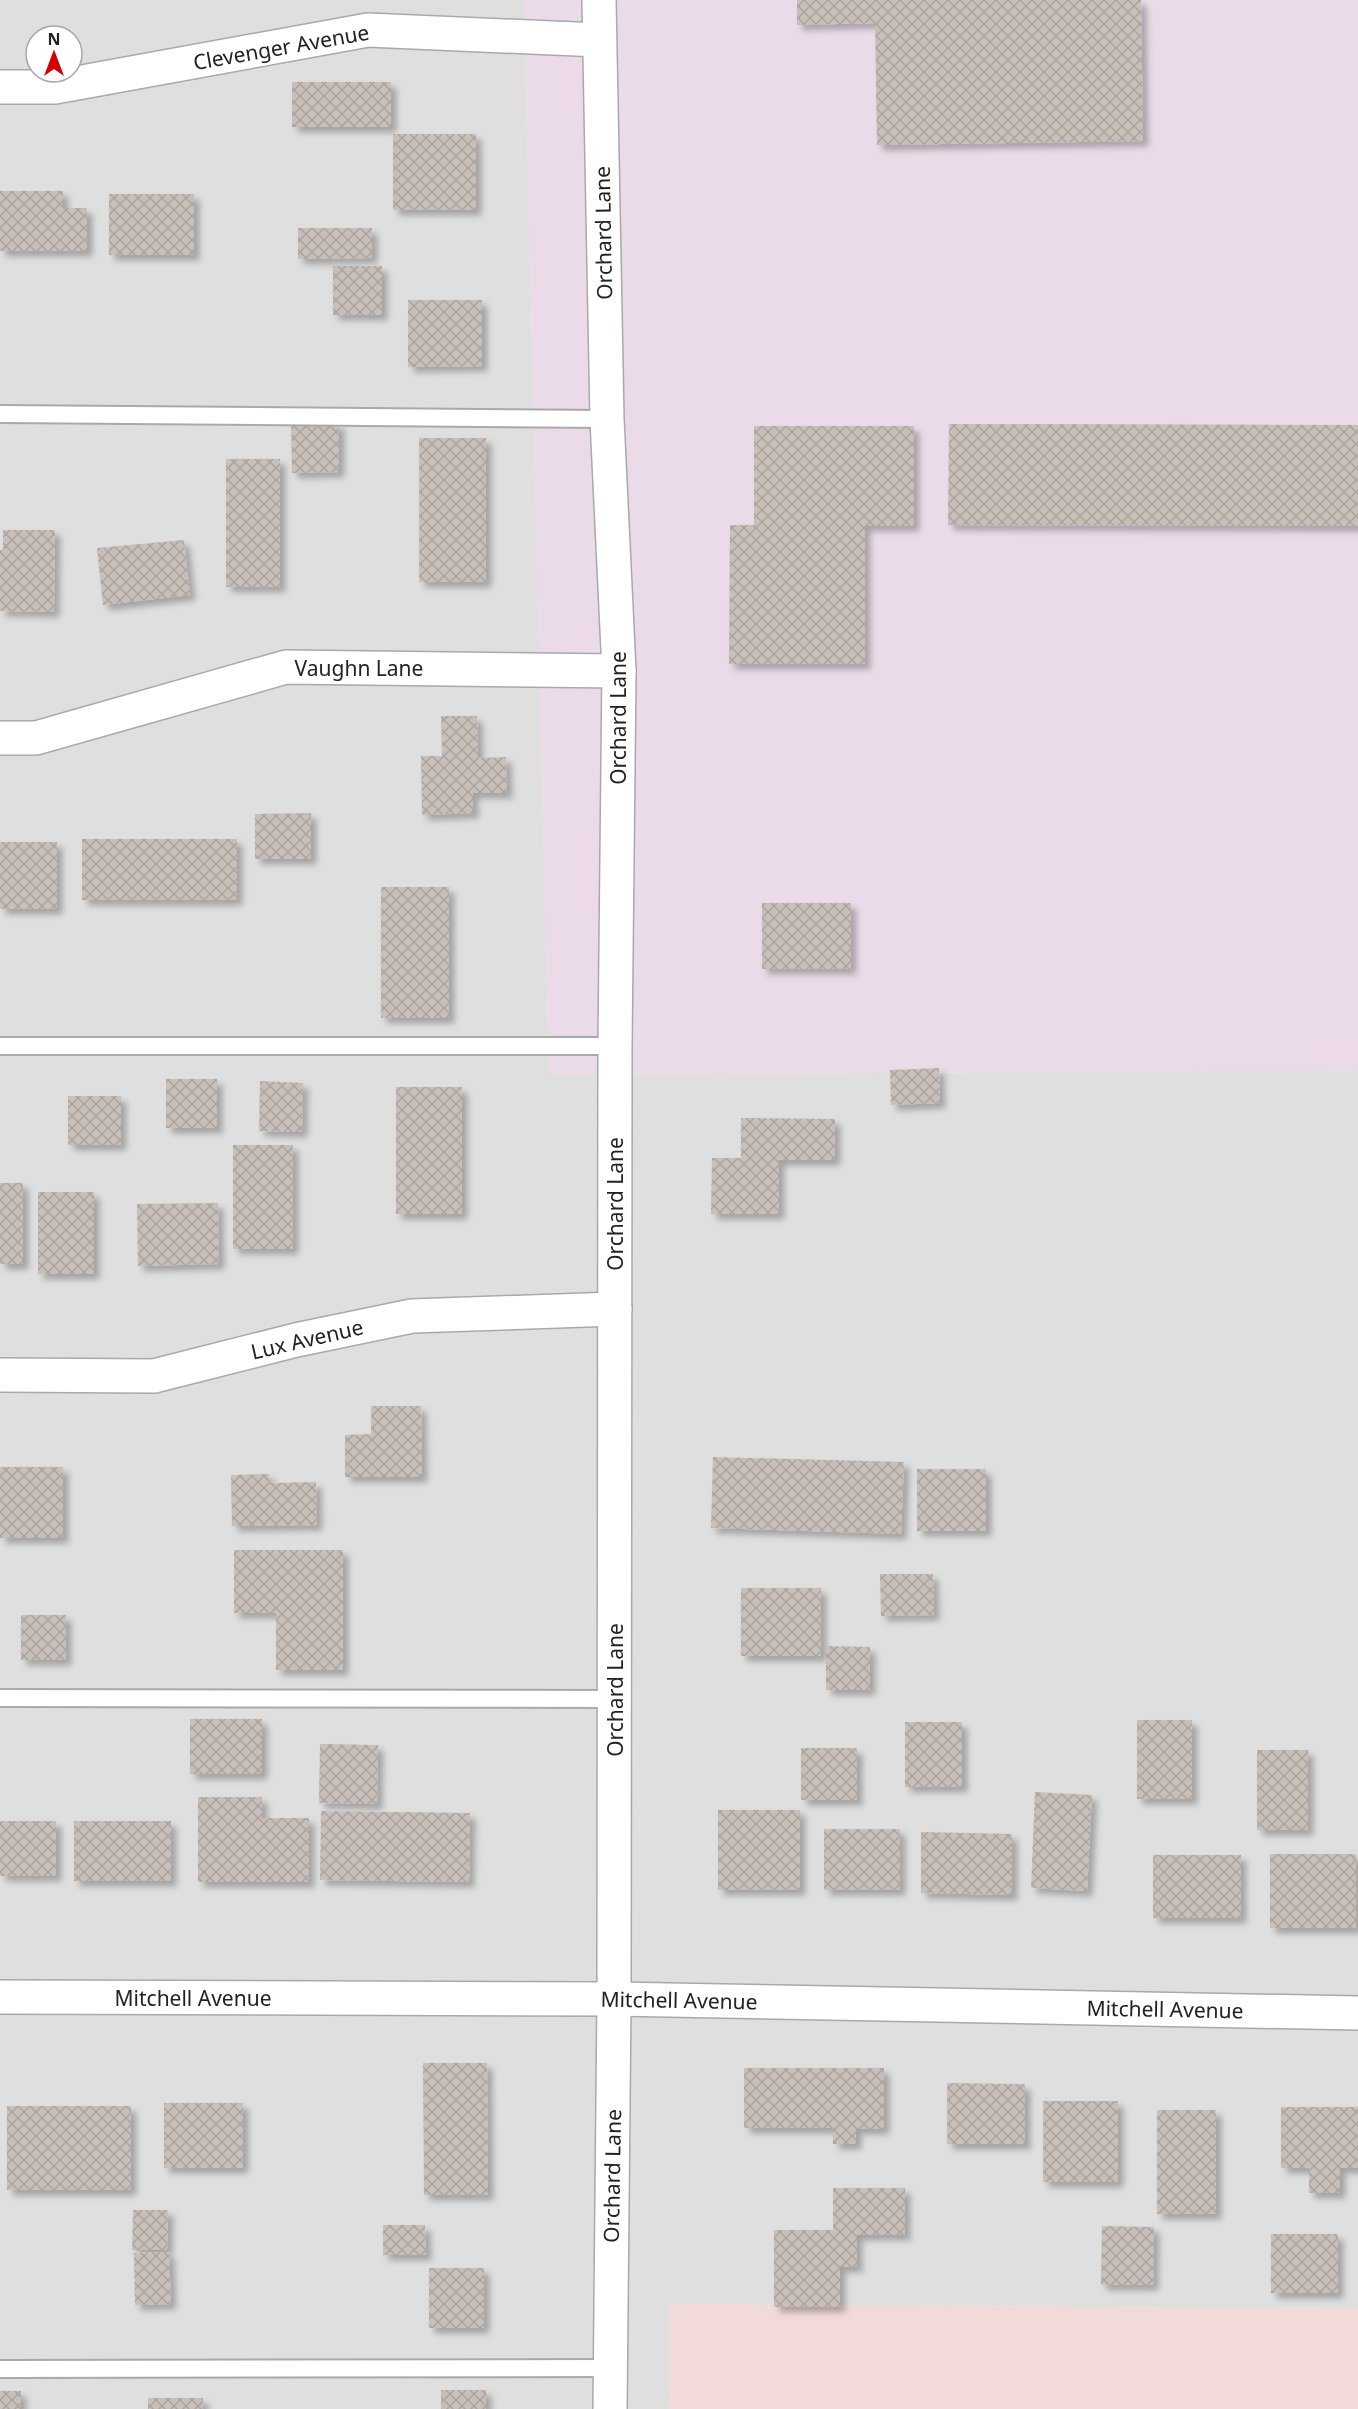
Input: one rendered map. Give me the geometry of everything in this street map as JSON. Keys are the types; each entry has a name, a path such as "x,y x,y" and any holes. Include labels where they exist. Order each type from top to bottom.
{"street":[{"name":"Orchard Lane","path":"598,0 607,419 619,671 615,1046 614,1999 610,2409"},
{"name":"Clevenger Avenue","path":"0,87 55,87 368,30 599,40"},
{"name":"Vaughn Lane","path":"0,738 36,738 286,667 619,671"},
{"name":"Lux Avenue","path":"0,1375 154,1376 296,1340 412,1316 615,1309"},
{"name":"Mitchell Avenue","path":"0,1997 614,1999 1358,2013"}],"lane":[{"path":"0,414 607,419"},
{"path":"0,1046 615,1046"},
{"path":"0,1698 615,1699"},
{"path":"0,2369 611,2368"}],"shaded area":[{"path":"0,0 524,0 549,1075 1358,1070 1358,2309 670,2304 669,2409 0,2409"},
{"path":"524,0 1358,0 1358,1070 549,1075"},
{"path":"670,2304 1358,2309 1358,2409 669,2409"}],"building":[{"path":"797,0 1141,0 1143,141 877,145 875,23 797,25"},
{"path":"292,82 391,82 391,127 292,127"},
{"path":"393,134 476,134 476,210 393,210"},
{"path":"0,191 63,191 63,208 87,208 87,251 0,251"},
{"path":"109,194 194,194 194,255 109,255"},
{"path":"298,228 372,228 372,258 298,259"},
{"path":"333,266 382,266 382,315 333,315"},
{"path":"408,300 482,300 482,366 408,367"},
{"path":"339,423 339,472 292,473 291,424"},
{"path":"949,424 1358,425 1358,526 948,525"},
{"path":"754,426 914,426 914,526 865,526 865,664 729,664 730,525 754,525"},
{"path":"419,438 486,438 486,582 419,582"},
{"path":"226,459 280,459 280,587 226,587"},
{"path":"3,530 55,530 54,612 0,611 0,550 3,550"},
{"path":"184,540 190,595 103,605 97,548"},
{"path":"441,716 477,716 478,758 506,757 507,793 473,793 473,813 422,815 421,756 442,756"},
{"path":"311,813 311,859 255,859 255,814"},
{"path":"82,839 237,839 237,900 82,900"},
{"path":"0,842 57,842 57,909 0,909"},
{"path":"381,887 449,887 449,1018 381,1018"},
{"path":"762,903 851,903 851,969 762,969"},
{"path":"939,1068 940,1103 891,1105 890,1070"},
{"path":"166,1079 217,1079 217,1128 166,1128"},
{"path":"260,1081 303,1083 302,1132 259,1131"},
{"path":"396,1087 462,1087 462,1214 396,1214"},
{"path":"68,1096 121,1096 121,1145 68,1145"},
{"path":"741,1118 835,1119 835,1160 779,1160 779,1214 711,1214 712,1158 741,1158"},
{"path":"233,1145 293,1145 293,1249 233,1249"},
{"path":"0,1183 23,1183 23,1264 0,1264"},
{"path":"38,1192 94,1192 94,1274 38,1274"},
{"path":"218,1203 219,1264 138,1266 137,1204"},
{"path":"371,1406 421,1406 422,1477 345,1477 345,1435 371,1434"},
{"path":"713,1457 904,1462 901,1534 711,1528"},
{"path":"0,1467 63,1467 63,1538 0,1538"},
{"path":"917,1469 986,1469 986,1531 917,1531"},
{"path":"269,1474 269,1483 316,1482 317,1525 232,1526 231,1475"},
{"path":"234,1550 343,1550 343,1670 276,1670 276,1613 234,1613"},
{"path":"880,1574 933,1574 934,1615 881,1616"},
{"path":"741,1588 821,1588 821,1656 741,1656"},
{"path":"21,1615 66,1615 66,1660 21,1660"},
{"path":"826,1646 870,1647 870,1690 826,1690"},
{"path":"190,1719 262,1719 262,1774 190,1774"},
{"path":"1137,1720 1192,1720 1192,1799 1137,1799"},
{"path":"905,1722 962,1722 962,1787 905,1787"},
{"path":"320,1744 378,1745 377,1804 319,1803"},
{"path":"801,1748 857,1748 857,1800 801,1800"},
{"path":"1257,1750 1308,1750 1308,1830 1257,1830"},
{"path":"1035,1792 1092,1795 1087,1891 1031,1888"},
{"path":"198,1797 262,1797 262,1818 309,1818 309,1882 198,1882"},
{"path":"718,1810 800,1810 800,1890 718,1890"},
{"path":"321,1811 470,1813 469,1882 320,1880"},
{"path":"0,1821 56,1821 56,1876 0,1876"},
{"path":"74,1821 171,1821 171,1881 74,1881"},
{"path":"824,1829 900,1829 900,1890 824,1890"},
{"path":"921,1832 1012,1834 1012,1895 921,1893"},
{"path":"1270,1854 1356,1854 1356,1928 1270,1928"},
{"path":"1153,1855 1241,1855 1241,1918 1153,1918"},
{"path":"423,2063 487,2063 488,2195 424,2195"},
{"path":"744,2068 884,2068 884,2129 856,2129 856,2144 833,2144 833,2128 744,2128"},
{"path":"947,2083 1025,2084 1025,2144 947,2144"},
{"path":"1043,2101 1118,2101 1118,2182 1043,2182"},
{"path":"164,2103 243,2103 243,2168 164,2168"},
{"path":"7,2106 131,2106 131,2190 7,2190"},
{"path":"1281,2107 1358,2107 1358,2168 1340,2168 1340,2193 1309,2193 1309,2168 1281,2168"},
{"path":"1157,2110 1216,2110 1216,2214 1157,2214"},
{"path":"833,2188 905,2188 905,2235 857,2235 857,2267 840,2267 840,2307 774,2307 774,2230 833,2230"},
{"path":"133,2210 168,2210 167,2250 132,2250"},
{"path":"383,2225 425,2225 426,2255 383,2255"},
{"path":"1102,2226 1154,2227 1153,2285 1101,2285"},
{"path":"1271,2234 1338,2234 1338,2293 1271,2293"},
{"path":"169,2252 171,2304 135,2305 134,2253"},
{"path":"429,2268 484,2268 484,2328 429,2328"},
{"path":"441,2390 486,2390 486,2409 441,2409"},
{"path":"0,2391 21,2391 21,2409 0,2409"},
{"path":"148,2398 203,2398 203,2409 148,2409"}]}
